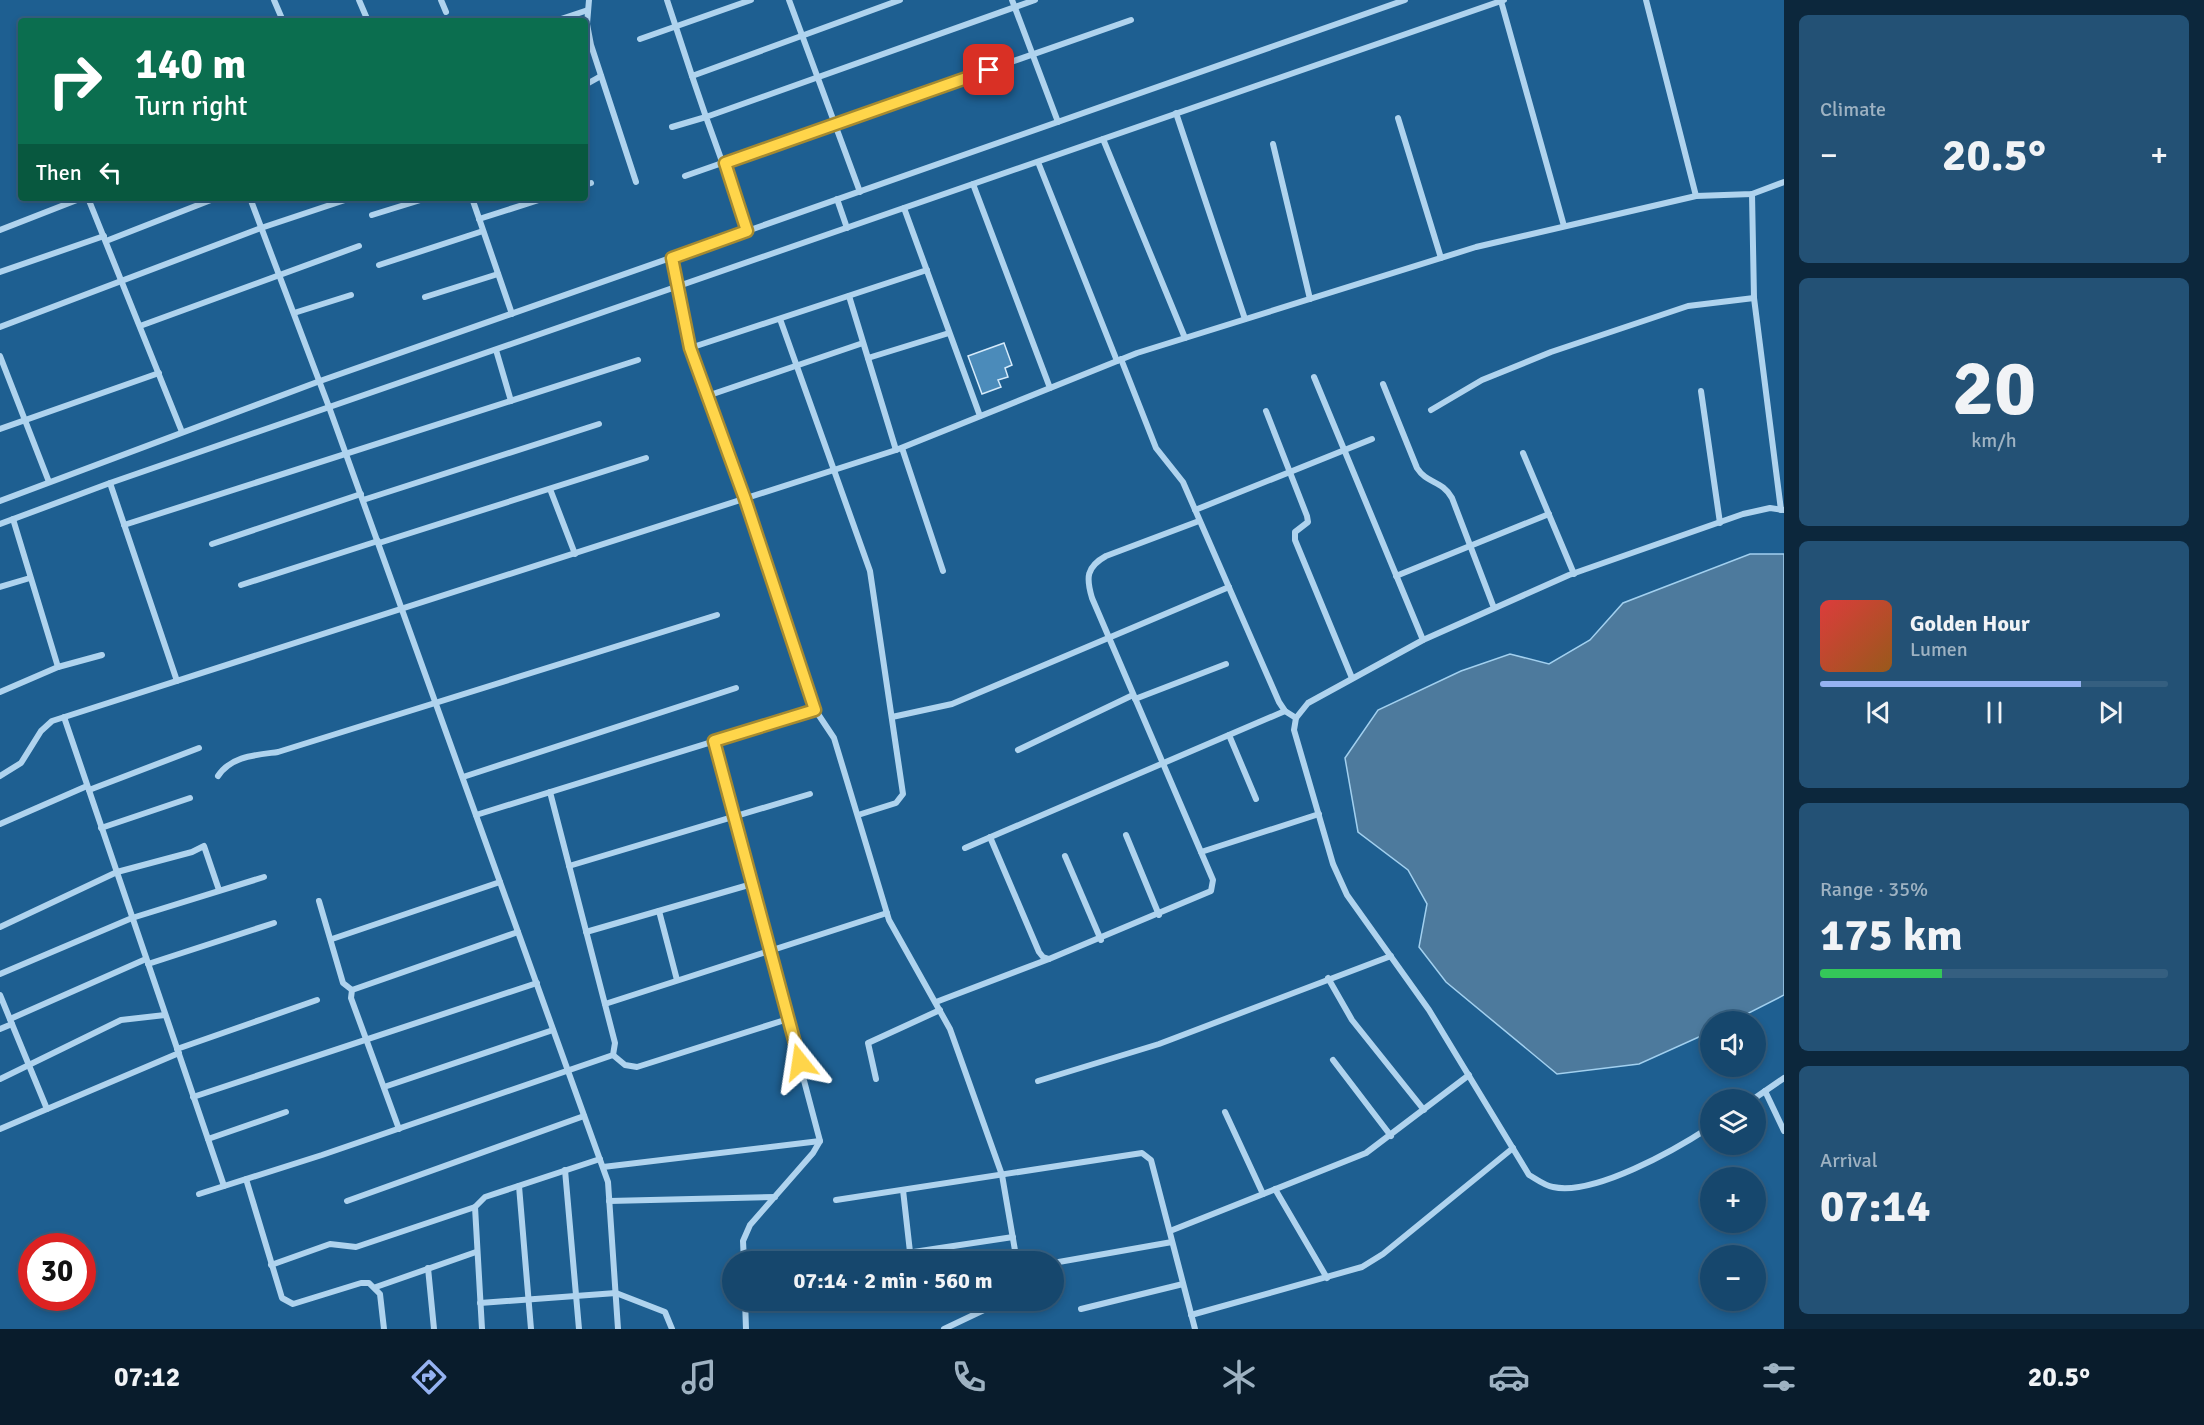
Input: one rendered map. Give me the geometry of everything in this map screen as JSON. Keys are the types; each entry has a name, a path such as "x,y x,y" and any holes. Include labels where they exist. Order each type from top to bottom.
{"street":[{"path":"274,0 282,18"},
{"path":"359,0 367,18"},
{"path":"441,0 446,12"},
{"path":"587,18 589,0"},
{"path":"667,0 747,231"},
{"path":"640,39 751,0"},
{"path":"789,0 804,35 860,192"},
{"path":"692,76 900,0"},
{"path":"672,127 818,77 1013,3 1035,0"},
{"path":"0,501 320,381 1405,0"},
{"path":"1646,0 1696,196"},
{"path":"0,524 329,406 1503,1 1564,226"},
{"path":"1013,3 1058,122"},
{"path":"564,18 588,10"},
{"path":"685,176 1131,20"},
{"path":"588,40 636,182"},
{"path":"588,83 601,76"},
{"path":"1176,113 1245,319"},
{"path":"1398,118 1441,258"},
{"path":"1103,139 1185,338"},
{"path":"1273,144 1310,299"},
{"path":"1038,162 1156,448 1183,482 1285,711 1296,718"},
{"path":"0,776 21,763 46,725 64,717 899,449 1119,360 1185,338 1476,247 1696,196 1752,194 1784,182"},
{"path":"973,184 1050,388"},
{"path":"1700,1134 1597,1185 1574,1189 1552,1187 1529,1175 1429,1010 1347,895 1333,864 1294,730 1296,718 1308,703 1423,640 1494,608 1574,574 1720,523 1770,508 1783,510 1754,298 1752,194"},
{"path":"837,200 847,228"},
{"path":"0,230 74,201"},
{"path":"88,201 182,432"},
{"path":"0,272 105,239 208,201"},
{"path":"251,201 347,454 608,1182 618,1329"},
{"path":"0,327 261,228 342,201"},
{"path":"372,215 417,201"},
{"path":"473,201 512,314"},
{"path":"479,219 536,201"},
{"path":"904,208 980,416"},
{"path":"379,265 483,231"},
{"path":"140,326 359,246"},
{"path":"672,258 690,348 745,499 815,710 834,738 887,913 950,1029 1002,1174 1015,1251"},
{"path":"690,348 927,270"},
{"path":"425,297 498,274"},
{"path":"294,313 351,294"},
{"path":"849,296 899,449 943,571"},
{"path":"1431,410 1482,380 1551,352 1688,306 1754,298"},
{"path":"780,319 870,571 903,794 896,803 858,815"},
{"path":"868,358 949,333"},
{"path":"707,396 863,343"},
{"path":"496,350 511,401"},
{"path":"0,356 49,482"},
{"path":"124,525 638,360"},
{"path":"0,429 159,373"},
{"path":"1314,377 1423,640"},
{"path":"0,381 8,378"},
{"path":"1383,384 1422,477 1441,483 1447,489 1494,608"},
{"path":"1701,391 1720,523"},
{"path":"1266,411 1308,519 1295,532 1295,540 1352,678"},
{"path":"212,544 599,424"},
{"path":"1195,510 1372,439"},
{"path":"1523,453 1574,574"},
{"path":"241,585 646,458"},
{"path":"110,483 177,681"},
{"path":"550,489 575,554"},
{"path":"1396,576 1549,514"},
{"path":"13,519 58,667"},
{"path":"936,1002 1101,940 1211,891 1213,880 1108,637 1089,587 1090,568 1106,556 1199,521"},
{"path":"0,587 30,578"},
{"path":"892,717 952,704 1229,587"},
{"path":"218,776 225,765 238,759 278,752 717,615"},
{"path":"0,692 58,667 102,655"},
{"path":"1018,750 1134,697 1226,664"},
{"path":"463,777 736,688"},
{"path":"476,815 815,710"},
{"path":"964,848 1285,711"},
{"path":"64,717 224,1186"},
{"path":"1229,735 1256,799"},
{"path":"714,741 820,1141 813,1153 745,1233 744,1251"},
{"path":"0,824 88,788 199,748"},
{"path":"550,792 615,1043 614,1055"},
{"path":"569,867 810,794"},
{"path":"101,828 190,798"},
{"path":"1201,852 1319,814"},
{"path":"1126,836 1160,915"},
{"path":"990,837 1039,952 1043,957 1050,959"},
{"path":"0,927 117,872 192,852 204,846 219,890"},
{"path":"1065,856 1101,940"},
{"path":"0,974 132,918 264,877"},
{"path":"332,939 500,882"},
{"path":"586,932 752,884"},
{"path":"319,901 332,939 343,983 352,990"},
{"path":"659,911 677,980"},
{"path":"605,1004 887,913"},
{"path":"0,1029 147,961 274,923"},
{"path":"352,990 518,933"},
{"path":"1038,1081 1159,1044 1391,956"},
{"path":"1328,978 1352,1020 1424,1110"},
{"path":"193,1097 537,983"},
{"path":"352,990 351,998 399,1129"},
{"path":"0,995 47,1109"},
{"path":"0,1129 178,1051 317,1000"},
{"path":"876,1079 868,1043 940,1010"},
{"path":"0,1079 121,1020 149,1019 165,1015"},
{"path":"614,1055 626,1065 637,1067 788,1019"},
{"path":"384,1087 554,1030"},
{"path":"199,1194 399,1129 614,1055"},
{"path":"1333,1060 1391,1136"},
{"path":"1170,1231 1366,1153 1469,1075"},
{"path":"1766,1089 1784,1078"},
{"path":"1766,1092 1784,1131"},
{"path":"208,1139 286,1112"},
{"path":"1225,1112 1263,1194"},
{"path":"347,1201 584,1116"},
{"path":"603,1167 820,1141"},
{"path":"1191,1315 1355,1270 1374,1261 1513,1148"},
{"path":"836,1200 1142,1153 1151,1160 1195,1329"},
{"path":"271,1265 330,1244 356,1247 475,1207 485,1197 600,1159"},
{"path":"565,1170 579,1329"},
{"path":"246,1179 282,1298 293,1304 361,1283 376,1287 476,1251"},
{"path":"519,1186 531,1329"},
{"path":"1275,1189 1327,1278"},
{"path":"903,1190 910,1251"},
{"path":"609,1201 775,1197"},
{"path":"475,1207 482,1329"},
{"path":"916,1251 1013,1236"},
{"path":"1064,1261 1172,1242"},
{"path":"428,1269 434,1329"},
{"path":"1081,1309 1183,1284"},
{"path":"376,1287 382,1301 384,1329"},
{"path":"480,1304 616,1293 665,1312 672,1329"},
{"path":"745,1311 746,1329"},
{"path":"944,1329 982,1311"}],"water":[{"path":"1750,554 1784,554 1784,995 1753,1011 1700,1011 1700,1037 1639,1064 1557,1074 1446,982 1419,947 1427,904 1408,870 1358,832 1345,758 1378,710 1461,671 1510,654 1549,664 1590,640 1623,603"}],"building":[{"path":"1004,343 1012,365 1005,368 1008,377 998,380 1001,387 982,394 968,356"}],"route":[{"path":"800,1062 714,741 815,710 777,591 690,348 672,258 747,231 725,163 989,70"}]}
